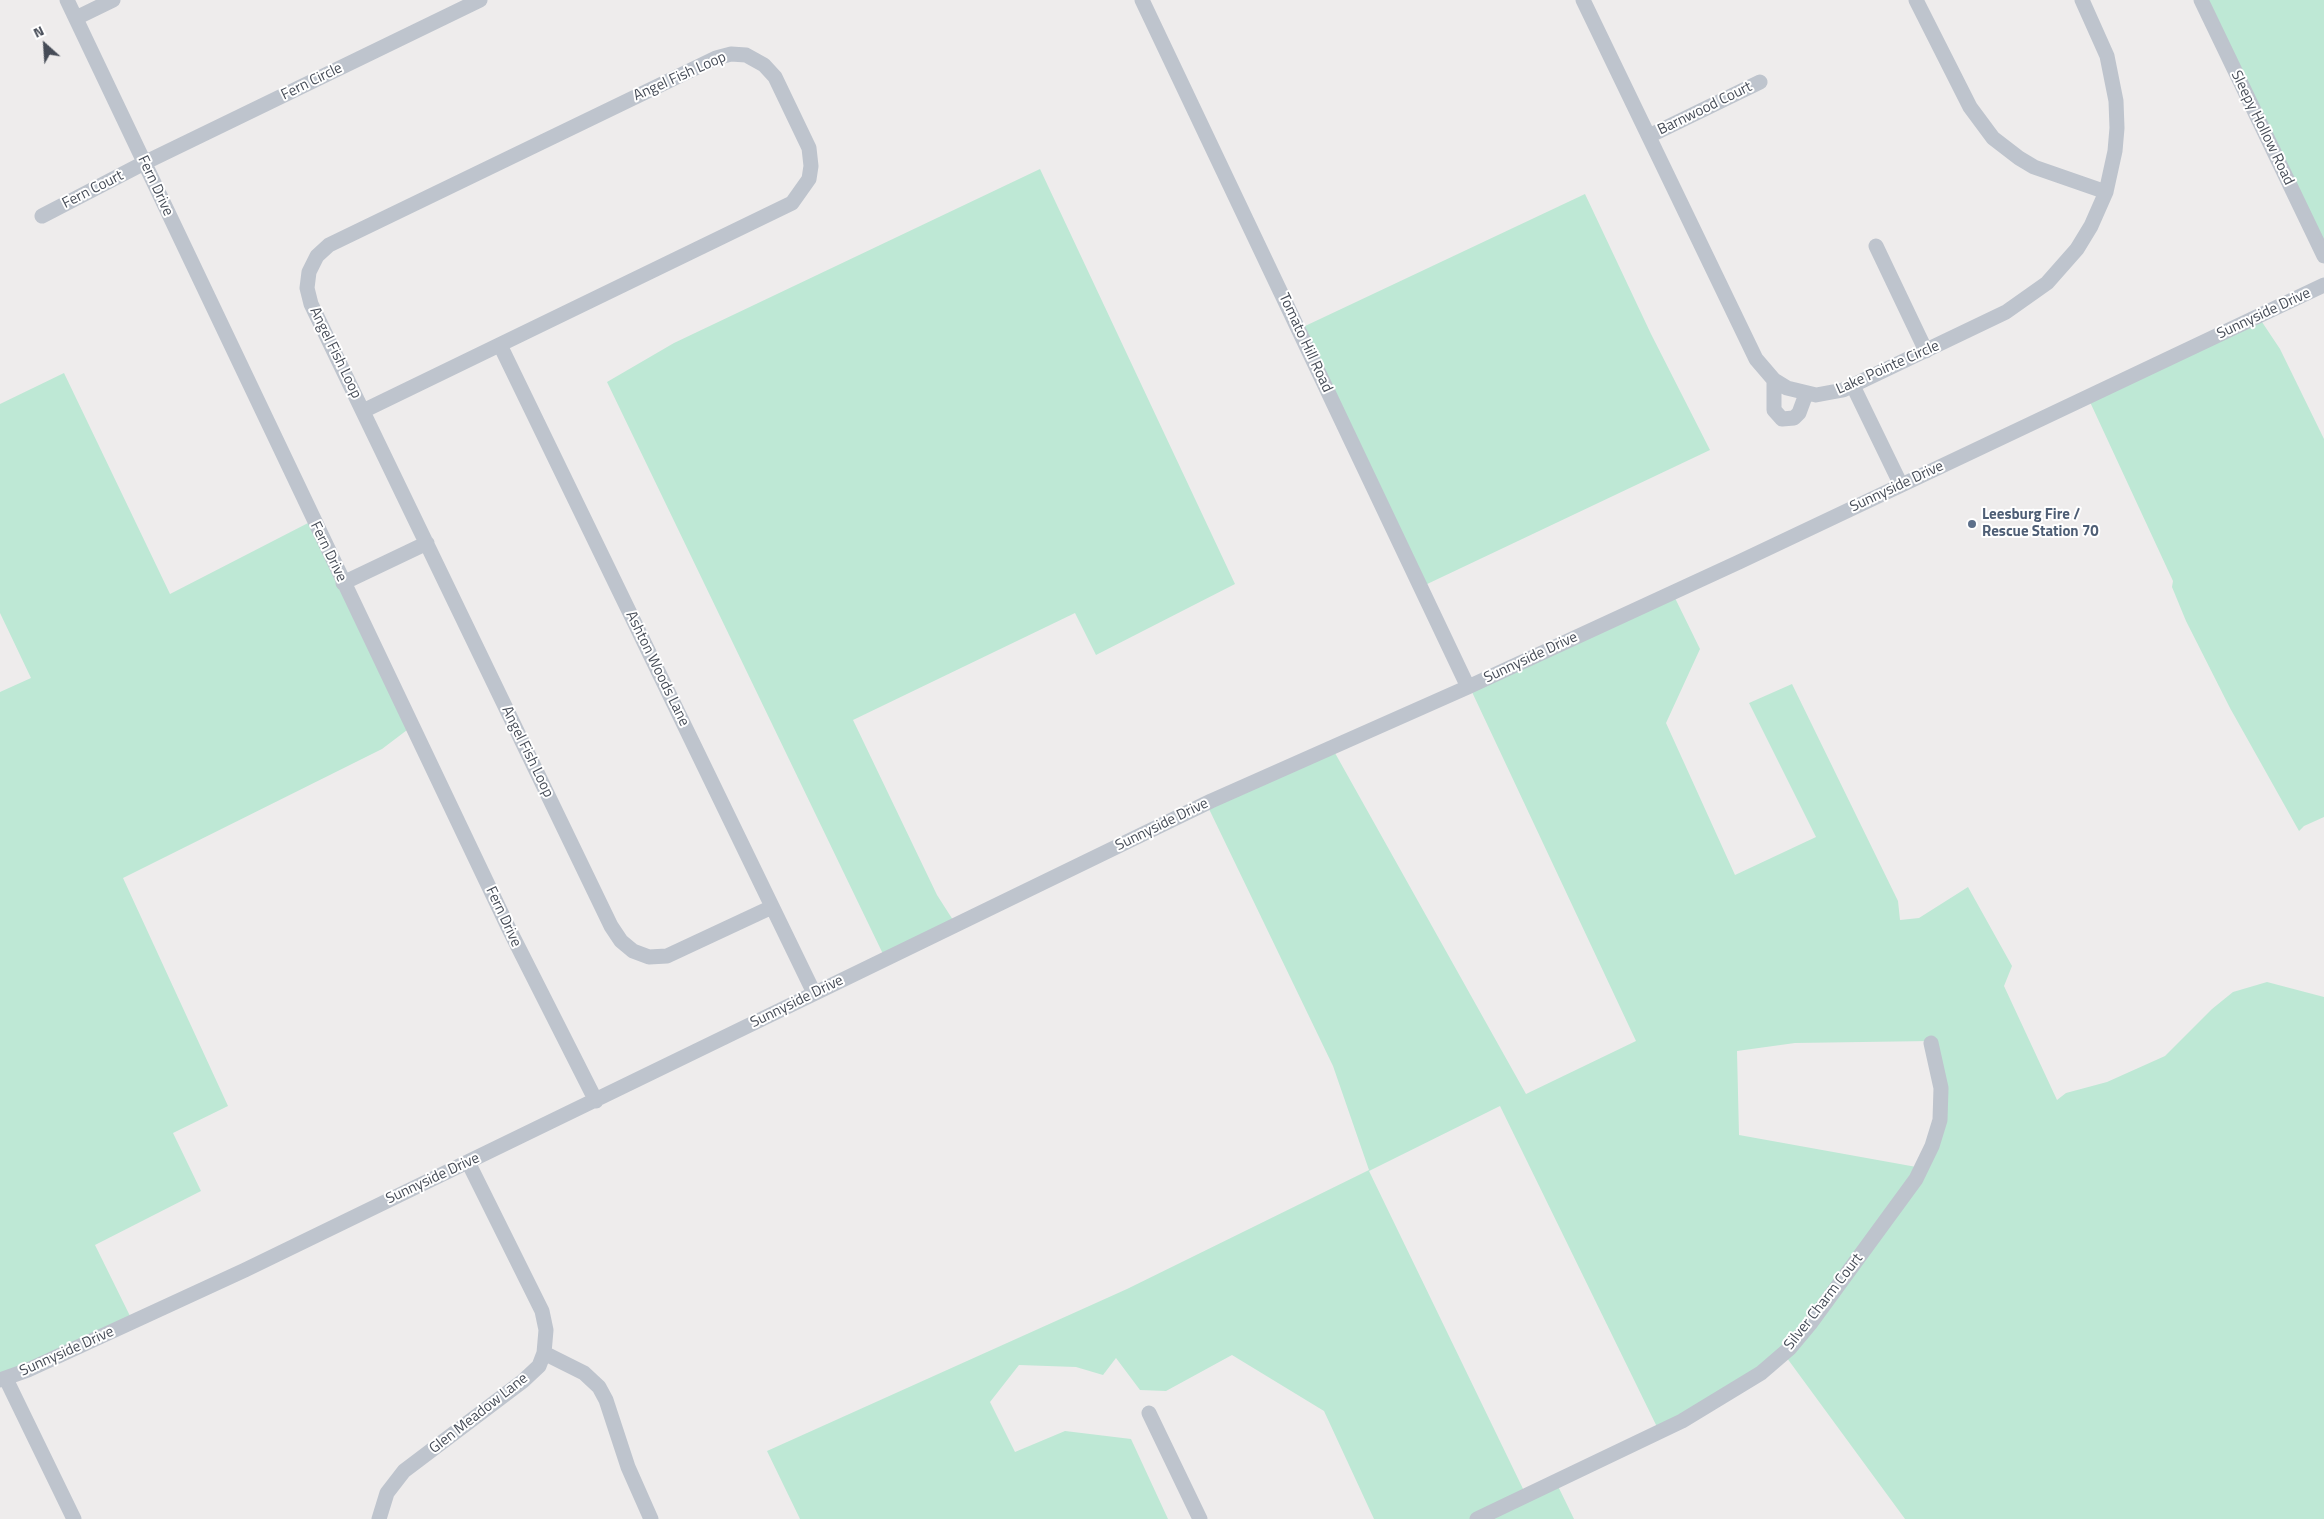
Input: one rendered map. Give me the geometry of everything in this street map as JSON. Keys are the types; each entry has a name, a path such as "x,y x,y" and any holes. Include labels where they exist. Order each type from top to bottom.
{"street":[{"name":"Fern Drive","path":"67,0 517,947 596,1101"},
{"path":"76,18 113,0"},
{"name":"Fern Circle","path":"144,164 480,0"},
{"name":"Tomato Hill Road","path":"1142,0 1468,687"},
{"name":"Lake Pointe Circle","path":"1583,0 1756,359 1774,380 1788,388 1806,394 1830,394 1853,386 2006,312 2047,283 2077,249 2091,226 2106,192 2116,151 2116,101 2107,56 2082,0"},
{"path":"1916,0 1970,107 1993,138 2018,158 2034,167 2106,192"},
{"name":"Sleepy Hollow Road","path":"2201,0 2324,256"},
{"name":"Angel Fish Loop","path":"363,411 792,202 809,179 811,166 809,148 775,77 764,65 746,55 731,54 716,58 329,245 317,256 309,272 307,288 311,304 611,926 622,941 633,951 648,957 667,956 772,907"},
{"name":"Barnwood Court","path":"1648,136 1760,82"},
{"name":"Fern Court","path":"42,216 144,164"},
{"path":"1876,246 1926,351"},
{"name":"Sunnyside Drive","path":"74,1519 3,1379 245,1270 1211,801 1468,687 2324,285"},
{"name":"Ashton Woods Lane","path":"500,345 814,993"},
{"path":"1774,380 1774,410 1782,419 1794,418 1799,413 1806,394"},
{"path":"1853,386 1901,485"},
{"path":"343,583 427,543"},
{"name":"Silver Charm Court","path":"1478,1519 1682,1421 1761,1373 1790,1348 1810,1324 1916,1179 1932,1146 1940,1120 1940,1088 1931,1043"},
{"name":"Glen Meadow Lane","path":"378,1519 387,1493 404,1471 523,1381 538,1366 544,1353 546,1330 542,1311 468,1162"},
{"path":"544,1353 584,1373 599,1387 606,1400 628,1467 651,1519"},
{"path":"1149,1413 1200,1519"}],"green space":[{"path":"2207,0 2324,0 2324,244"},
{"path":"1040,169 1235,584 1096,655 1075,613 853,720 937,895 953,920 883,954 607,382 674,343"},
{"path":"1585,194 1651,334 1710,450 1423,586 1303,327"},
{"path":"2262,322 2280,349 2324,439 2324,817 2304,826 2299,831 2230,708 2186,621 2172,587 2173,581 2090,402"},
{"path":"64,373 170,594 310,522 411,727 382,749 123,878 228,1106 173,1133 201,1191 95,1245 130,1316 0,1374 0,692 31,678 0,613 0,404"},
{"path":"1675,598 1700,649 1666,723 1735,875 1816,837 1749,703 1792,684 1898,901 1900,920 1919,918 1968,887 2012,966 2004,986 2057,1100 2066,1093 2107,1082 2165,1056 2212,1009 2233,992 2267,982 2324,997 2324,1519 1905,1519 1784,1354 1659,1431 1500,1106 1369,1171 1526,1495 1555,1480 1574,1519 1374,1519 1324,1411 1232,1355 1166,1391 1140,1390 1116,1358 1103,1375 1076,1367 1019,1365 990,1402 1015,1452 1065,1431 1131,1439 1168,1519 800,1519 767,1451 1127,1289 1369,1170 1333,1066 1209,809 1335,753 1526,1094 1636,1041 1472,692","holes":["1930,1041 1938,1124 1922,1168 1739,1135 1737,1051 1795,1043"]}],"place":[{"name":"Leesburg Fire / Rescue Station 70","path":"1972,524"}]}
